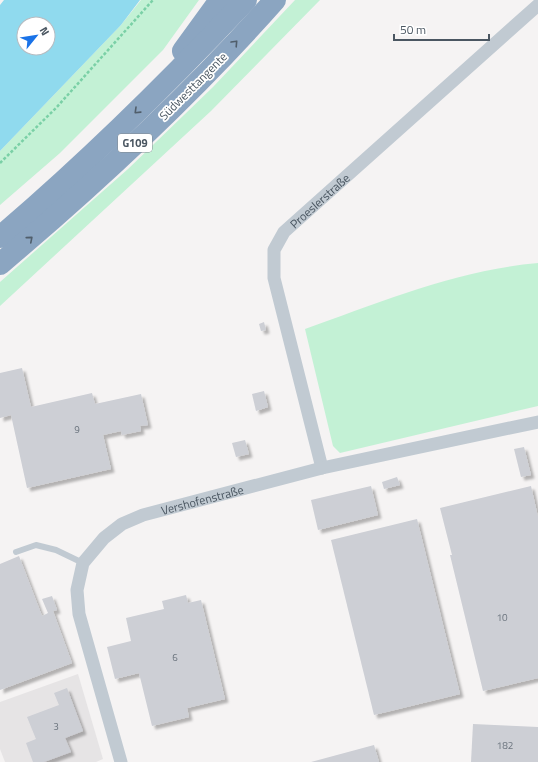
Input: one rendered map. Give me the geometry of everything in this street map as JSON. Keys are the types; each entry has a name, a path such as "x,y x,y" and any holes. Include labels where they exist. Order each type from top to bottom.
{"highway":[{"path":"165,85 187,43 220,0"},
{"name":"Südwesttangente","path":"0,237 89,158 165,85 246,0"},
{"name":"Südwesttangente","path":"0,264 145,134 202,78 269,7 281,0"}],"street":[{"name":"Proeslerstraße","path":"322,468 274,278 274,250 284,232 538,5"},
{"name":"Vershofenstraße","path":"121,762 79,614 77,590 83,563 104,538 122,524 143,515 322,468 538,422"}],"lane":[{"path":"16,552 36,545 56,550 83,563"}],"path":[{"path":"0,163 56,108 153,0"}],"shaded area":[{"path":"78,674 103,759 96,762 5,762 0,749 0,702"}],"green space":[{"path":"141,0 199,0 163,50 60,153 0,205 0,151 121,25"},
{"path":"295,0 320,0 211,111 0,306 0,282 128,169 213,87"},
{"path":"538,263 538,406 340,453 333,446 305,329 420,288 478,272"}],"water":[{"path":"4,0 140,0 121,25 0,151 0,5"}],"building":[{"path":"264,322 266,330 261,331 259,324"},
{"path":"22,368 31,407 92,393 95,404 141,394 148,425 140,426 141,431 122,435 121,431 103,435 111,469 27,488 11,415 0,418 0,373"},
{"path":"264,391 268,407 256,411 252,394"},
{"path":"245,440 249,454 236,457 232,443"},
{"path":"524,447 531,475 521,477 514,449"},
{"path":"397,477 400,485 384,489 382,482"},
{"path":"371,486 378,515 318,530 311,500"},
{"path":"531,486 538,517 538,678 483,691 440,508"},
{"path":"417,519 460,694 374,715 331,540"},
{"path":"19,556 42,616 48,613 42,599 52,596 57,610 53,611 72,663 0,690 0,564"},
{"path":"186,595 188,603 201,600 225,699 187,708 189,717 152,726 139,673 115,679 107,647 131,641 126,618 164,609 162,601"},
{"path":"67,688 83,731 65,738 71,752 44,762 33,762 26,743 36,739 27,717 59,705 54,693"},
{"path":"473,724 538,727 538,762 471,762"},
{"path":"374,745 379,762 311,762"}]}
